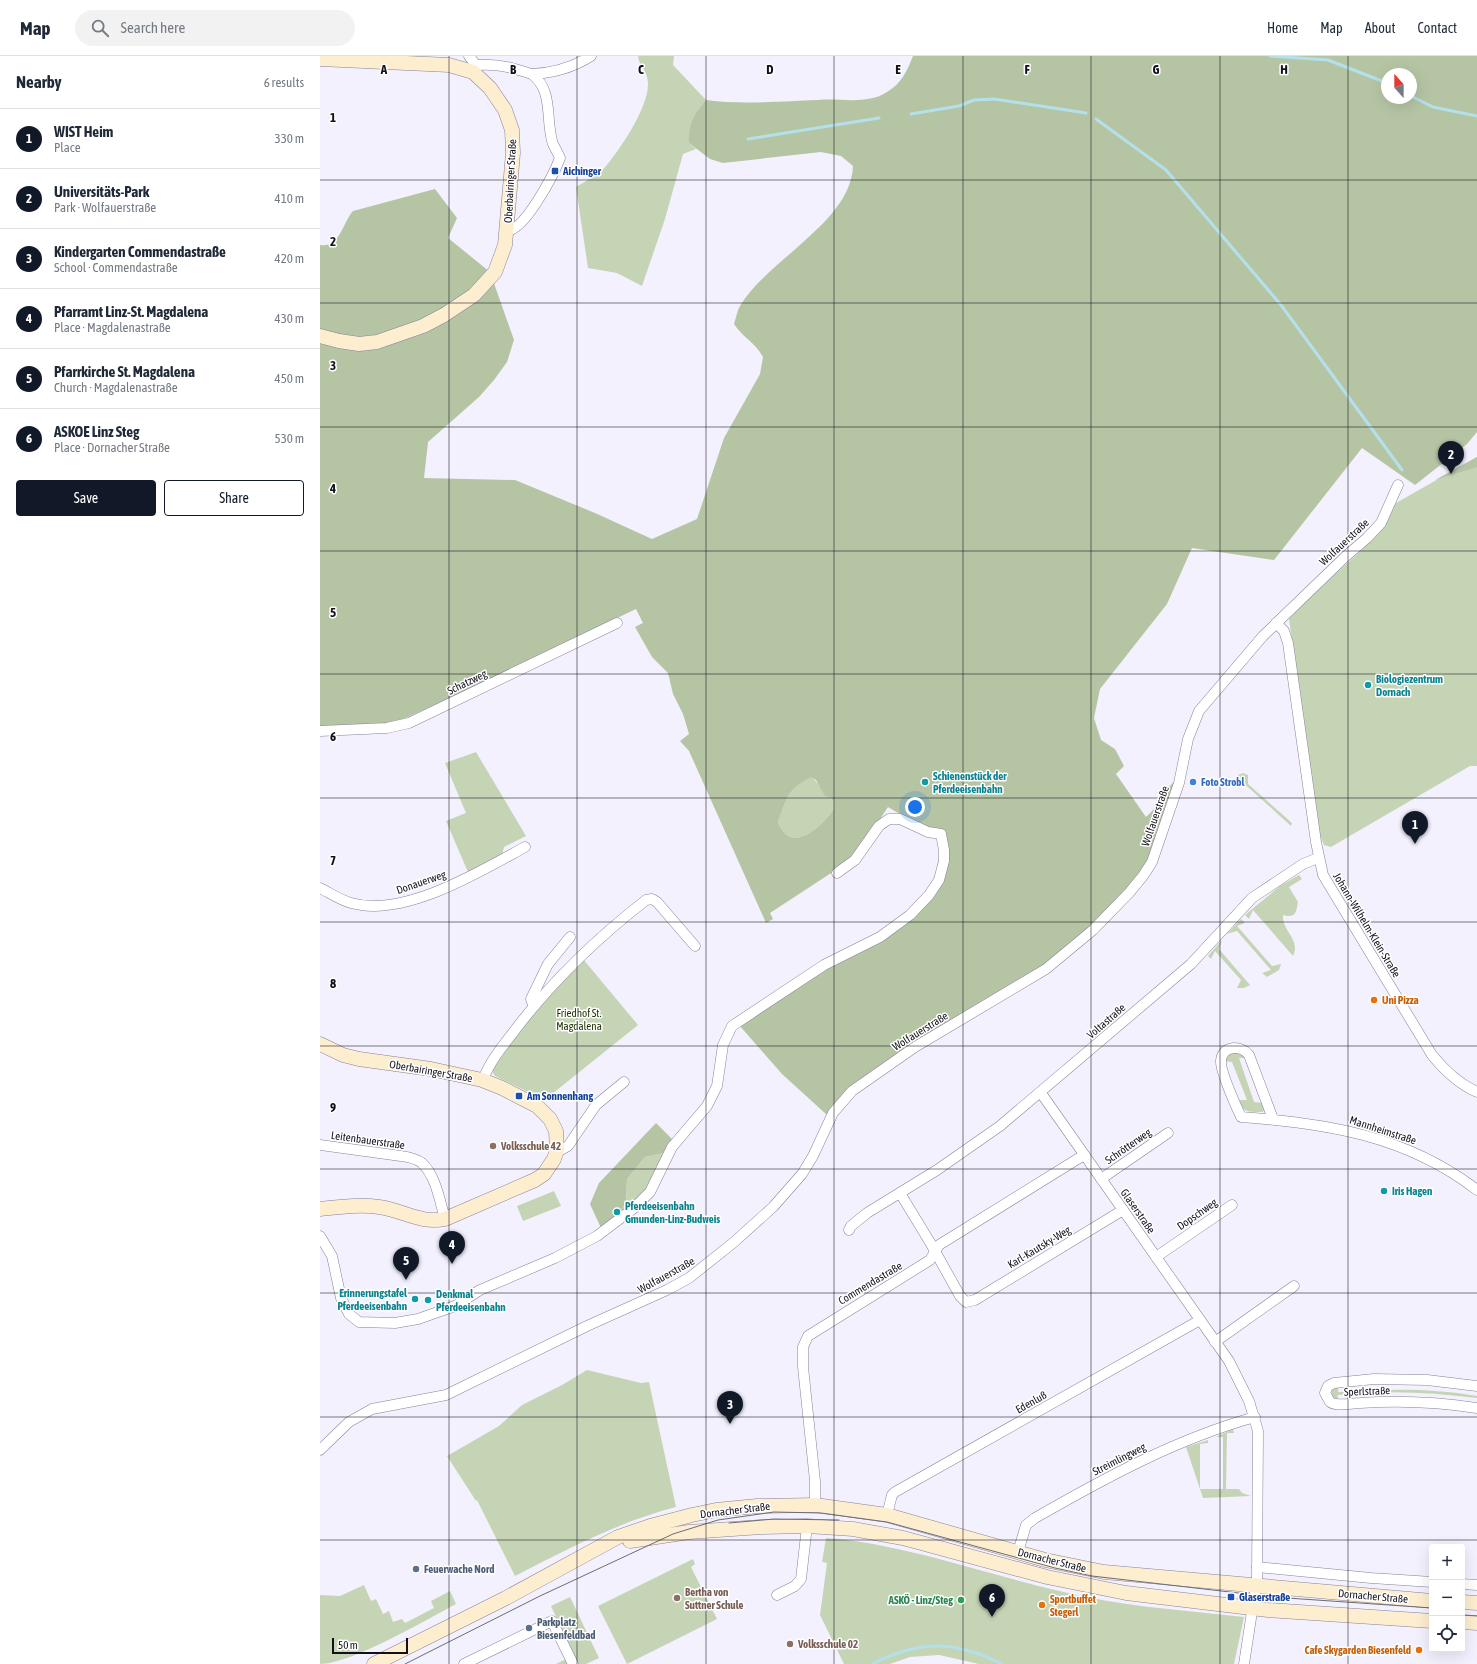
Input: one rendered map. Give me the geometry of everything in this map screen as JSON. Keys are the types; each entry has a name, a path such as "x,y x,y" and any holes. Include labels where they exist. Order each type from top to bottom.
{"street":[{"name":"Oberbairinger Straße","path":"320,336 359,344 377,342 400,335 444,316 474,294 494,272 505,245 507,231 513,153 512,130 498,98 474,69 469,56"},
{"name":"Oberbairinger Straße","path":"320,59 449,65 474,69 495,65 532,74 556,72 568,68 591,56"},
{"name":"Oberbairinger Straße","path":"507,231 516,229 524,220 554,172 560,158 553,144 549,106 546,96 542,87 532,74"},
{"name":"Wolfauerstraße","path":"320,1450 349,1422 361,1414 384,1406 446,1395 472,1384 587,1326 667,1290 689,1278 733,1243 773,1207 802,1174 813,1156 833,1113 852,1091 915,1047 1046,969 1093,930 1129,893 1152,862 1179,783 1188,739 1199,711 1216,688 1276,623 1367,538 1381,523 1398,485"},
{"name":"Schatzweg","path":"320,731 387,728 409,723 617,623"},
{"name":"Johann-Wilhelm-Klein-Straße","path":"1276,623 1284,631 1288,643 1318,858 1323,875 1432,1055 1452,1077 1466,1087 1477,1092"},
{"path":"320,1236 332,1256 337,1279 348,1314 359,1322 395,1323 418,1319 455,1306 500,1280 555,1258 597,1236 644,1200 650,1192 672,1147 713,1096 720,1075 723,1045 732,1026 814,971 880,937 910,915 929,895 939,880 944,861 944,850 941,834 928,832 900,819 889,819 879,826 855,860 837,873"},
{"name":"Donauerweg","path":"320,888 350,903 378,906 392,905 460,882 525,847"},
{"name":"Voltastraße","path":"848,1230 858,1220 975,1144 1041,1093 1191,964 1252,898 1303,864 1318,858"},
{"path":"483,1080 496,1056 533,1005 575,962 646,900 652,899 657,902 695,946"},
{"path":"533,1005 531,999 548,964 570,937"},
{"name":"Oberbairinger Straße","path":"320,1044 343,1055 465,1075 483,1080 519,1096 537,1106 550,1119 556,1131 557,1150 550,1167 535,1180 445,1219 436,1221 421,1220 396,1210 378,1207 342,1206 320,1209"},
{"name":"Mannheimstraße","path":"1272,1119 1249,1055 1246,1051 1238,1047 1229,1049 1222,1056 1222,1065 1241,1117 1272,1119 1341,1128 1384,1141 1429,1159 1450,1171 1477,1190"},
{"path":"557,1150 561,1150 568,1146 596,1105 624,1082"},
{"name":"Glaserstraße","path":"1041,1093 1235,1371 1255,1417 1258,1442 1257,1567 1254,1607 1244,1664"},
{"name":"Schrötterweg","path":"1101,1179 1168,1133"},
{"name":"Leitenbauerstraße","path":"320,1145 401,1156 412,1158 422,1163 435,1186 445,1219"},
{"name":"Commendastraße","path":"815,1505 815,1480 803,1367 803,1347 805,1341 816,1330 930,1260 939,1245 1084,1155"},
{"path":"900,1193 935,1252"},
{"name":"Dopschweg","path":"1156,1257 1232,1205"},
{"name":"Karl-Kautsky-Weg","path":"935,1252 960,1296 966,1302 975,1300 1123,1210"},
{"path":"1215,1342 1294,1286"},
{"name":"Edenluß","path":"887,1515 892,1495 895,1492 1200,1320"},
{"name":"Sperlstraße","path":"1477,1386 1427,1380 1374,1379 1334,1383 1328,1386 1325,1393 1330,1402 1337,1404 1371,1402 1428,1402 1477,1408"},
{"name":"Streimlingweg","path":"1018,1552 1026,1525 1035,1518 1146,1458 1209,1432 1255,1417"},
{"name":"Dornacher Straße","path":"374,1664 506,1598 618,1538 677,1518 738,1507 815,1505 887,1515 1068,1566 1111,1573 1429,1600"},
{"path":"677,1518 679,1534"},
{"path":"777,1595 795,1586 801,1579 807,1526"},
{"name":"Dornacher Straße","path":"591,1552 638,1538 679,1534 807,1526 853,1529 886,1534 1083,1585 1126,1593 1326,1614 1429,1621"},
{"name":"Dornacher Straße","path":"1257,1567 1429,1582"},
{"path":"1465,1584 1477,1585"},
{"path":"1465,1602 1477,1603"},
{"path":"464,1664 552,1621 573,1664"},
{"path":"1465,1622 1477,1623"}],"green space":[{"path":"638,56 674,56 673,65 706,100 698,110 689,143 696,149 683,154 665,219 642,286 617,273 588,268 576,187 596,175 606,166 619,149 639,116 647,94 648,79"},
{"path":"913,56 1477,56 1477,432 1467,444 1415,485 1362,448 1274,560 1192,548 1167,604 1100,689 1094,718 1101,740 1115,749 1124,766 1116,774 1146,817 1176,780 1148,862 1104,916 1052,960 842,1096 827,1115 782,1074 739,1025 852,953 933,893 946,844 888,807 854,858 770,913 773,919 766,923 689,751 680,741 689,734 683,714 673,694 668,673 652,657 635,627 643,623 636,609 397,722 320,727 320,245 327,245 337,238 353,211 435,189 457,218 448,238 490,272 514,340 507,362 494,380 479,397 428,442 424,478 515,480 595,513 652,539 697,519 724,438 760,374 763,357 756,347 734,324 740,306 769,272 824,223 838,205 849,186 853,166 841,156 821,152 723,163 710,159 689,143 691,125 695,115 706,100 776,102 863,100 879,96 887,92 897,85 906,72","holes":["811,777 816,780 825,796 831,798 834,802 834,809 814,830 798,838 790,837 784,832 778,822 786,800 792,790 803,781"]},
{"name":"Biologiezentrum Dornach","path":"1477,457 1477,766 1470,766 1331,847 1324,845 1320,835 1289,619 1299,607 1366,546 1367,538 1373,538 1396,503"},
{"path":"1477,457 1477,467 1435,480"},
{"path":"476,752 526,836 504,847 502,855 468,872 446,821 466,813 445,763"},
{"path":"1243,773 1248,775 1248,784 1292,823 1291,826 1239,779 1238,787 1235,778"},
{"path":"811,776 834,802 834,809 814,830 798,838 790,837 784,832 778,822 786,800 792,790"},
{"path":"1299,875 1302,879 1289,887 1298,902 1296,912 1290,916 1283,915 1285,926 1295,945 1293,956 1253,910 1249,919 1245,915 1280,886"},
{"path":"1241,919 1245,923 1237,926 1272,966 1281,964 1279,970 1267,977 1262,973 1271,970 1237,931 1227,934"},
{"path":"1222,940 1219,949 1250,985 1244,988 1237,988 1241,980 1215,951 1211,959 1208,956"},
{"name":"Friedhof St. Magdalena","path":"583,959 638,1025 542,1102 528,1092 495,1076 493,1069 532,1014"},
{"path":"1232,1051 1248,1058 1239,1058 1254,1102 1263,1103 1264,1111 1250,1112 1244,1110 1237,1100 1247,1100 1232,1062 1223,1061"},
{"path":"656,1123 673,1140 664,1153 645,1157 627,1179 626,1203 615,1219 601,1228 590,1204 599,1183"},
{"path":"664,1153 650,1188 615,1219 626,1203 627,1179 645,1157"},
{"path":"554,1191 561,1206 523,1221 517,1206"},
{"path":"587,1370 641,1383 649,1382 676,1507 614,1528 574,1546 515,1576 477,1500 476,1501 447,1456 499,1426 522,1405 562,1385"},
{"path":"1339,1385 1338,1392 1425,1390 1460,1393 1477,1396 1477,1398 1442,1394 1390,1392 1338,1395 1337,1402 1333,1400 1331,1389"},
{"path":"1233,1429 1234,1433 1227,1433 1226,1489 1239,1489 1242,1493 1251,1496 1203,1498 1200,1489 1223,1489 1223,1437 1216,1437"},
{"path":"1208,1440 1208,1443 1200,1444 1200,1489 1186,1447"},
{"name":"ASKÖ - Linz/Steg","path":"826,1538 855,1541 913,1552 1027,1583 1102,1600 1149,1607 1244,1617 1234,1664 979,1664 939,1655 910,1657 890,1664 844,1664 820,1615 827,1563 822,1562"},
{"path":"693,1559 695,1564 691,1567 717,1619 627,1664 598,1606"},
{"path":"364,1585 371,1601 376,1599 383,1614 389,1611 393,1622 402,1619 405,1623 434,1608 431,1601 450,1591 456,1604 369,1649 334,1662 320,1664 320,1595 340,1596"},
{"path":"570,1597 599,1658 586,1664 556,1664 574,1655 551,1606"}],"waterway":[{"path":"1270,56 1328,60 1381,81"},
{"path":"911,114 959,106 974,100 994,99 1086,113"},
{"path":"1417,99 1433,107 1477,116"},
{"path":"748,139 879,118"},
{"path":"1096,119 1166,170 1281,305 1402,470"},
{"path":"872,1664 906,1650 937,1646 968,1650 1002,1664"}],"tram line":[{"path":"405,1664 540,1596 673,1534 718,1520 774,1512 821,1513 887,1522 1055,1568 1092,1576 1273,1597 1429,1608"},
{"path":"729,1523 774,1519 839,1520"},
{"path":"1465,1615 1477,1616"}],"place":[{"name":"Aichinger","path":"555,171"},
{"name":"Universitäts-Park","path":"1451,474"},
{"name":"Biologiezentrum Dornach","path":"1368,685"},
{"name":"Schienenstück der Pferdeeisenbahn","path":"925,782"},
{"name":"Foto Strobl","path":"1193,782"},
{"name":"WIST Heim","path":"1415,844"},
{"name":"Uni Pizza","path":"1374,1000"},
{"name":"Am Sonnenhang","path":"519,1096"},
{"name":"Volksschule 42","path":"493,1146"},
{"name":"Iris Hagen","path":"1384,1191"},
{"name":"Pferdeeisenbahn Gmunden-Linz-Budweis","path":"617,1212"},
{"name":"Pfarramt Linz-St. Magdalena","path":"452,1264"},
{"name":"Pfarrkirche St. Magdalena","path":"406,1280"},
{"name":"Erinnerungstafel Pferdeeisenbahn","path":"415,1299"},
{"name":"Denkmal Pferdeeisenbahn","path":"428,1300"},
{"name":"Kindergarten Commendastraße","path":"730,1424"},
{"name":"Feuerwache Nord","path":"416,1569"},
{"name":"Glaserstraße","path":"1231,1597"},
{"name":"Bertha von Suttner Schule","path":"677,1598"},
{"name":"ASKÖ - Linz/Steg","path":"961,1600"},
{"name":"Sportbuffet Stegerl","path":"1042,1605"},
{"name":"ASKOE Linz Steg","path":"992,1617"},
{"name":"Parkplatz Biesenfeldbad","path":"529,1628"},
{"name":"Volksschule 02","path":"790,1644"},
{"name":"Cafe Skygarden Biesenfeld","path":"1419,1650"}]}
